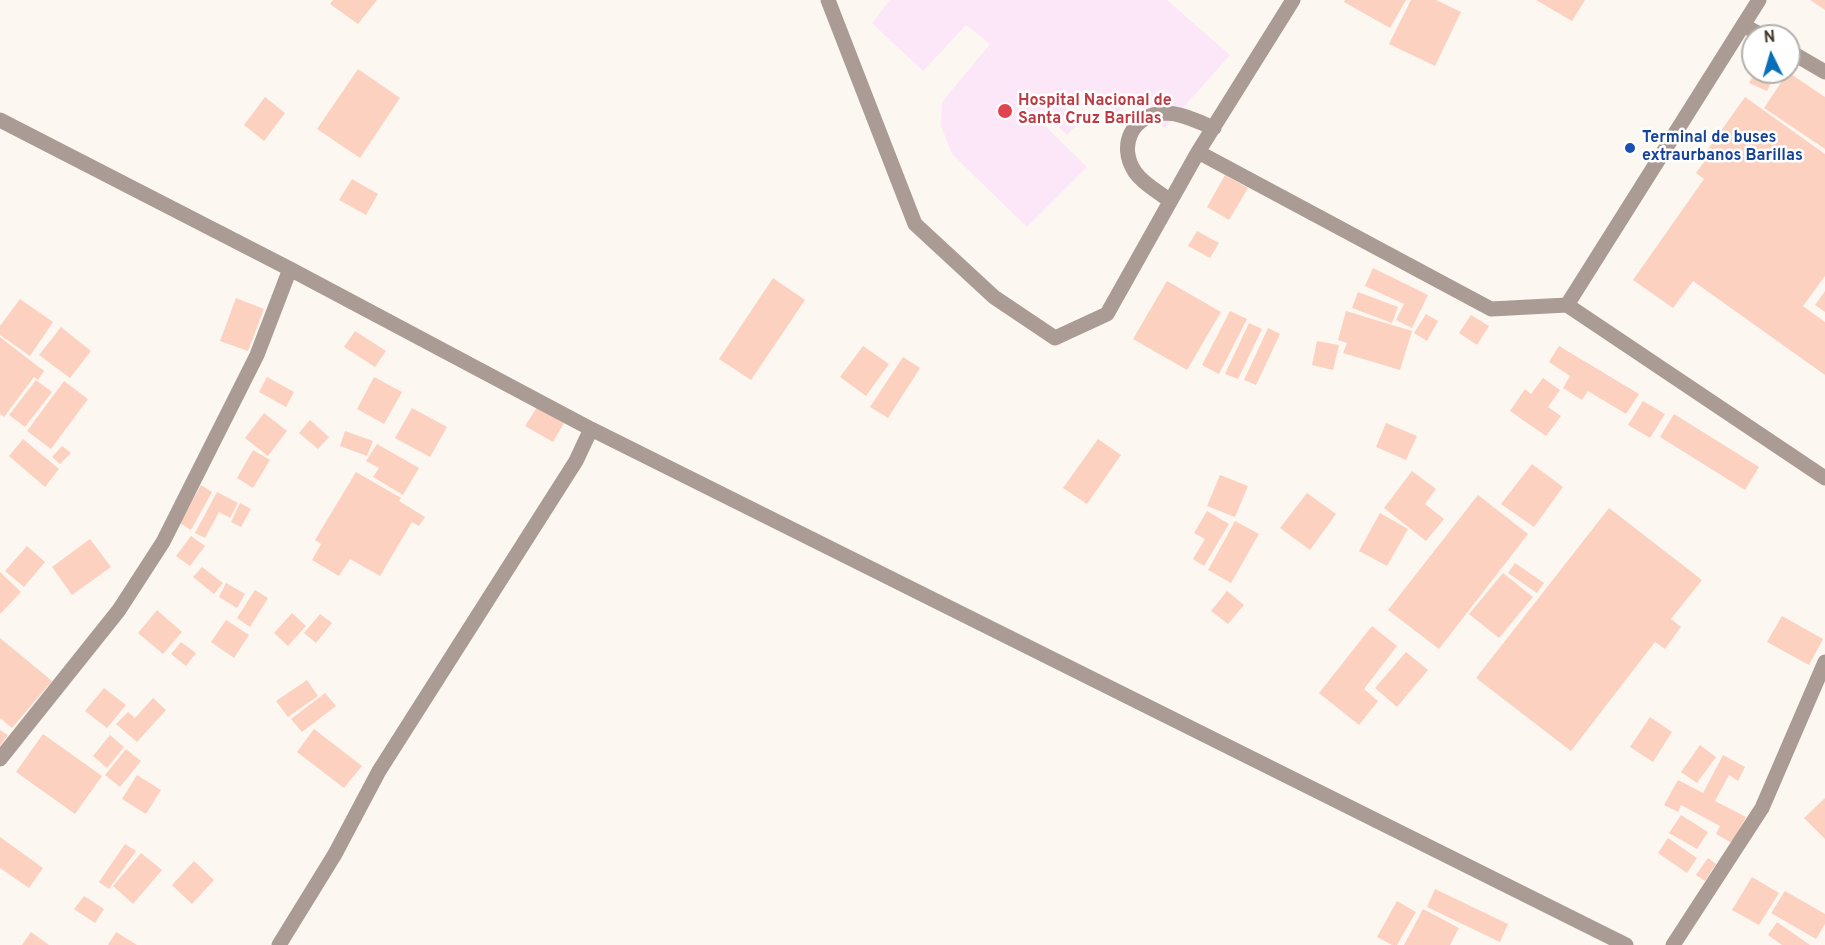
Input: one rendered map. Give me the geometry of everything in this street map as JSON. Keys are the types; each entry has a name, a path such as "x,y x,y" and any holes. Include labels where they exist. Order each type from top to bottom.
{"street":[{"path":"828,0 915,224 994,297 1055,338 1107,314 1198,152 1293,0"},
{"path":"1743,24 1759,0"},
{"path":"1568,305 1741,27"},
{"path":"1801,58 1825,72"},
{"path":"1170,201 1134,171 1126,145 1130,132 1140,121 1167,113 1214,128"},
{"path":"0,120 290,268 591,429 1626,945"},
{"path":"1198,152 1491,309 1568,305 1825,478"},
{"path":"0,759 120,610 163,542 257,355 290,268"},
{"path":"279,945 335,854 379,771 576,461 591,429"},
{"path":"1673,945 1762,808 1825,662"}],"shaded area":[{"name":"Hospital Nacional de Santa Cruz Barillas","path":"890,0 1167,0 1230,55 1165,128 1132,98 1116,115 1065,92 1064,106 1080,122 1067,135 1047,116 1041,122 1087,167 1027,227 952,154 941,126 942,102 990,44 966,25 923,71 872,23"}],"building":[{"path":"333,0 377,0 358,24 330,4"},
{"path":"1345,0 1406,0 1390,28 1344,2"},
{"path":"1411,0 1436,0 1461,12 1435,66 1389,44"},
{"path":"1536,0 1585,0 1572,21"},
{"path":"1810,0 1825,0 1825,10"},
{"path":"358,69 400,98 360,158 317,129"},
{"path":"1801,81 1825,97 1825,149 1764,108 1780,84 1801,84"},
{"path":"1751,84 1770,84 1767,91"},
{"path":"265,97 285,113 264,141 244,125"},
{"path":"1745,97 1825,154 1825,276 1803,306 1825,322 1825,375 1693,281 1673,308 1633,280 1704,179 1696,173 1709,155 1706,152"},
{"path":"1225,175 1248,188 1229,220 1207,207"},
{"path":"352,179 378,194 366,215 339,200"},
{"path":"1197,231 1219,243 1210,258 1188,246"},
{"path":"1373,268 1428,295 1412,328 1396,320 1404,304 1365,286"},
{"path":"773,278 805,300 751,380 719,359"},
{"path":"1167,281 1221,312 1187,370 1133,339"},
{"path":"1825,291 1825,312 1815,305"},
{"path":"1358,292 1398,307 1392,323 1352,308"},
{"path":"236,298 264,309 248,351 220,341"},
{"path":"20,299 53,322 30,356 0,335 0,326"},
{"path":"1230,311 1247,319 1219,374 1202,365"},
{"path":"1346,311 1412,331 1400,370 1343,353 1347,343 1338,340"},
{"path":"1426,314 1438,321 1427,341 1414,333"},
{"path":"1471,315 1489,326 1477,345 1459,333"},
{"path":"1249,323 1262,329 1238,379 1225,374"},
{"path":"61,327 91,351 70,378 39,355"},
{"path":"1268,328 1280,334 1256,385 1244,380"},
{"path":"355,331 386,351 375,367 344,347"},
{"path":"0,337 44,371 38,380 34,377 4,417 0,414"},
{"path":"1317,341 1339,345 1333,370 1312,365"},
{"path":"863,346 889,364 866,396 840,377"},
{"path":"1559,346 1639,394 1626,414 1588,391 1582,400 1563,388 1570,376 1549,362"},
{"path":"903,357 920,368 888,418 870,407"},
{"path":"267,377 294,392 286,407 259,392"},
{"path":"374,377 402,392 384,424 357,409"},
{"path":"1543,378 1560,390 1548,407 1561,416 1546,436 1510,411 1525,389 1531,394"},
{"path":"36,380 52,392 25,427 9,415"},
{"path":"64,381 88,399 51,449 27,431"},
{"path":"1643,401 1665,414 1650,438 1628,425"},
{"path":"537,407 564,423 553,442 525,426"},
{"path":"412,408 447,427 430,457 395,438"},
{"path":"264,413 287,431 268,456 245,438"},
{"path":"1674,414 1759,467 1745,490 1660,437"},
{"path":"310,420 329,437 318,449 299,433"},
{"path":"1386,423 1417,436 1406,460 1376,447"},
{"path":"345,431 373,441 367,456 340,446"},
{"path":"23,439 59,469 45,487 9,456"},
{"path":"1098,439 1121,455 1087,504 1063,488"},
{"path":"377,444 419,468 403,495 373,477 379,468 366,461"},
{"path":"62,446 71,453 60,464 52,457"},
{"path":"253,450 270,460 253,488 237,478"},
{"path":"1532,464 1563,487 1534,527 1501,504"},
{"path":"1412,471 1436,489 1425,504 1444,519 1426,541 1384,508"},
{"path":"356,472 401,498 399,501 425,517 419,526 412,522 380,576 350,559 339,576 312,560 321,544 315,540"},
{"path":"1220,475 1248,486 1235,517 1207,506"},
{"path":"201,485 212,492 191,530 180,523"},
{"path":"217,492 238,503 230,518 219,512 205,538 195,533"},
{"path":"1307,493 1336,514 1310,550 1280,528"},
{"path":"1478,495 1528,534 1439,649 1388,610"},
{"path":"240,503 251,509 241,527 231,522"},
{"path":"1609,508 1702,580 1671,619 1681,627 1665,649 1655,642 1571,751 1476,678"},
{"path":"1207,511 1229,524 1204,566 1193,559 1205,539 1194,533"},
{"path":"1380,513 1408,529 1387,566 1359,551"},
{"path":"1235,521 1259,534 1231,583 1208,570"},
{"path":"191,536 205,546 190,566 176,556"},
{"path":"90,539 111,567 72,595 52,567"},
{"path":"27,546 45,562 24,587 5,571"},
{"path":"1515,563 1544,583 1537,593 1508,573"},
{"path":"202,567 223,583 214,594 193,577"},
{"path":"0,572 21,592 0,614"},
{"path":"1503,573 1533,597 1499,638 1469,614"},
{"path":"226,583 245,594 237,608 219,597"},
{"path":"255,590 268,598 250,627 237,618"},
{"path":"1227,591 1244,605 1228,624 1211,611"},
{"path":"157,610 182,632 163,654 138,633"},
{"path":"292,613 306,626 288,646 274,633"},
{"path":"320,614 332,623 316,643 304,633"},
{"path":"1782,616 1823,639 1809,665 1767,642"},
{"path":"226,620 249,635 234,658 211,642"},
{"path":"1372,626 1397,646 1364,689 1378,701 1359,725 1319,693"},
{"path":"0,638 52,681 12,728 0,718"},
{"path":"181,642 196,653 186,666 171,654"},
{"path":"1406,652 1428,670 1397,707 1375,688"},
{"path":"307,680 318,696 288,717 276,701"},
{"path":"104,688 126,705 107,728 85,711"},
{"path":"325,693 336,706 302,732 291,719"},
{"path":"153,698 166,710 137,742 116,724 128,712 135,718"},
{"path":"1650,717 1672,732 1653,762 1630,747"},
{"path":"314,729 362,766 344,788 297,752"},
{"path":"0,730 8,735 0,746"},
{"path":"43,734 102,776 75,814 16,772"},
{"path":"110,735 124,747 107,768 93,756"},
{"path":"1700,745 1716,757 1697,783 1681,772"},
{"path":"126,749 141,761 120,787 105,775"},
{"path":"1723,755 1745,767 1738,781 1729,775 1715,801 1746,817 1732,843 1716,834 1720,826 1681,805 1678,812 1664,805 1678,780 1703,793"},
{"path":"137,775 161,790 146,814 122,799"},
{"path":"1825,798 1825,839 1804,818"},
{"path":"1681,815 1708,832 1697,849 1669,833"},
{"path":"0,837 43,868 29,888 0,868"},
{"path":"1668,838 1697,858 1687,873 1658,853"},
{"path":"125,844 136,851 109,889 99,882"},
{"path":"141,853 162,870 133,904 113,886"},
{"path":"1708,858 1716,864 1705,881 1696,875"},
{"path":"194,861 214,880 192,904 172,885"},
{"path":"1752,877 1779,893 1759,925 1732,910"},
{"path":"1435,889 1508,924 1500,942 1427,907"},
{"path":"1785,891 1825,914 1825,924 1816,939 1771,913"},
{"path":"84,896 104,909 95,923 74,909"},
{"path":"1397,901 1416,912 1397,945 1392,945 1377,937"},
{"path":"1423,909 1459,928 1450,945 1404,945"},
{"path":"1777,922 1810,945 1782,945 1768,935"},
{"path":"31,932 49,945 22,945"},
{"path":"116,932 137,945 108,945"}],"place":[{"name":"Hospital Nacional de Santa Cruz Barillas","path":"1005,111"},
{"name":"Terminal de buses extraurbanos Barillas","path":"1630,148"}]}
